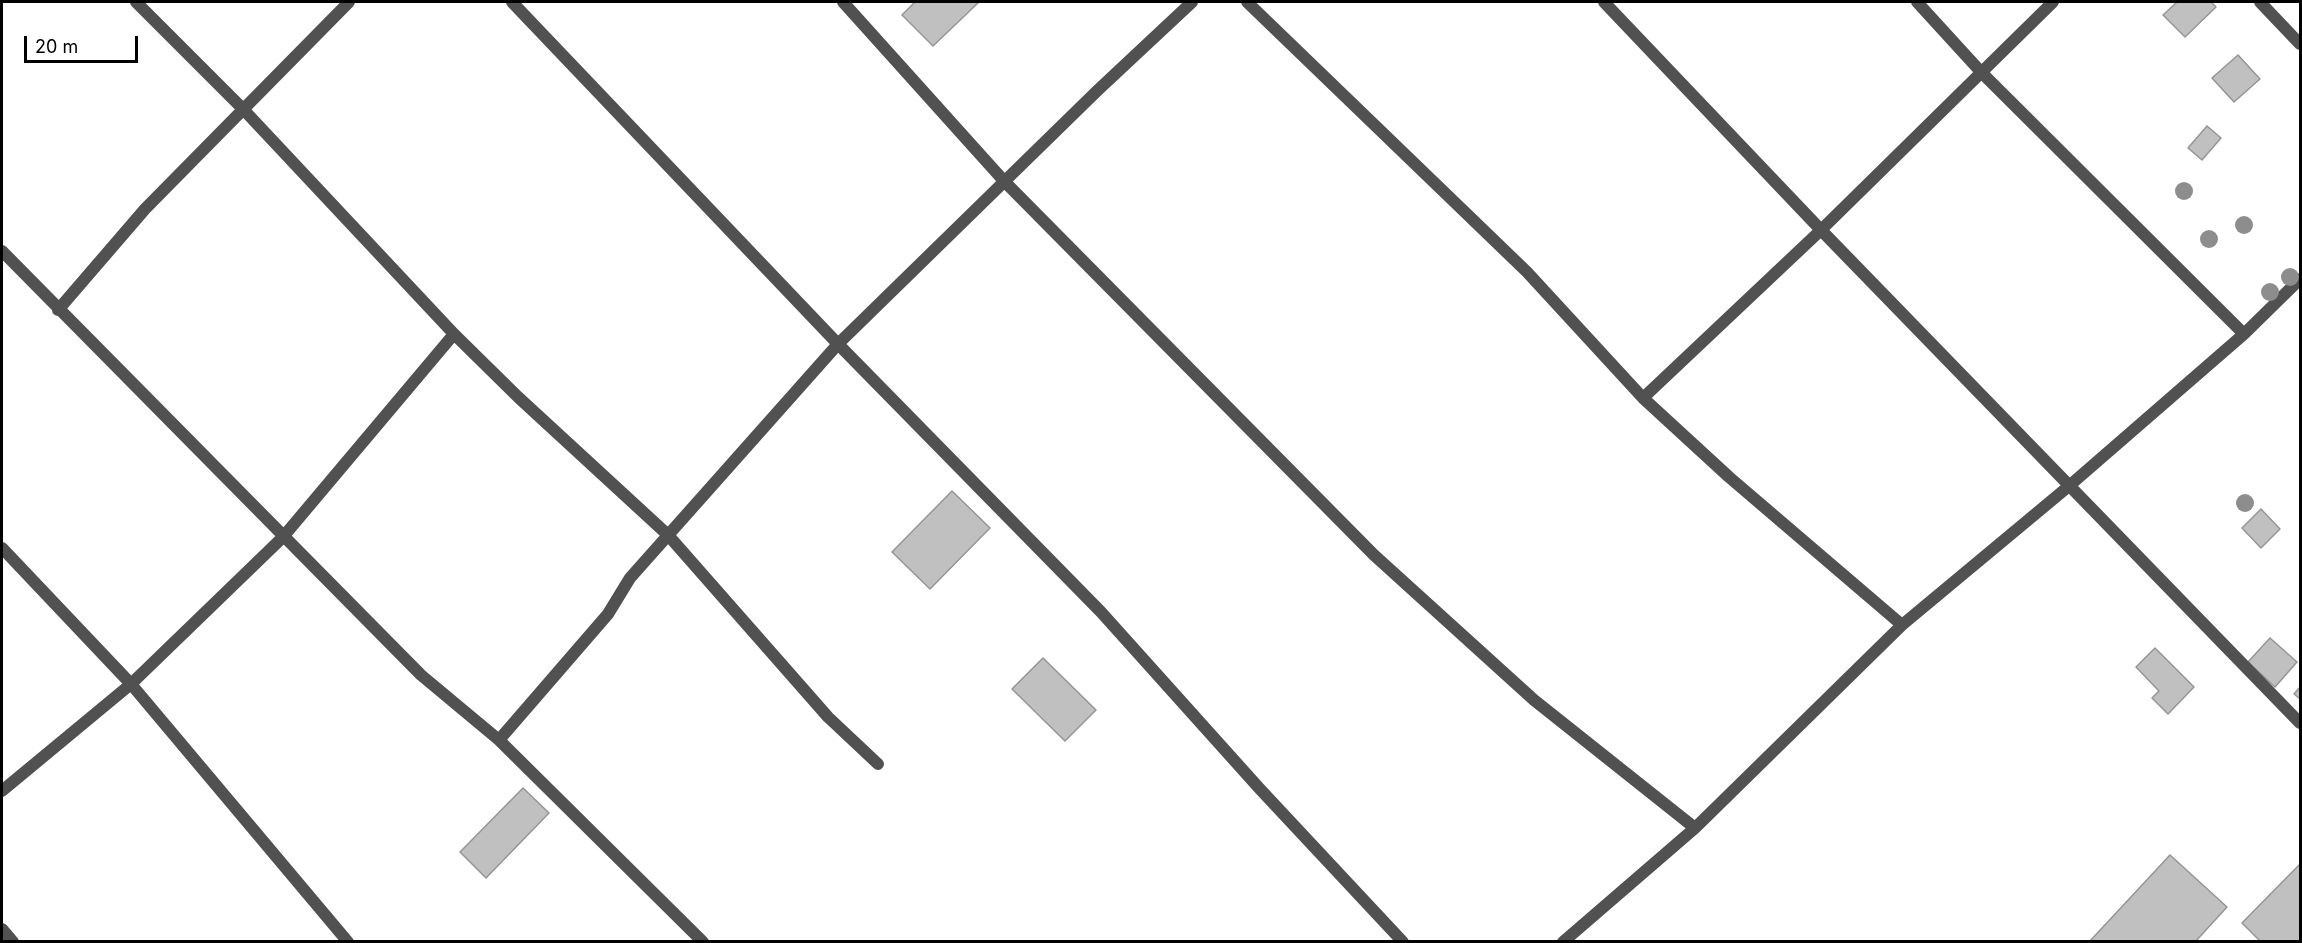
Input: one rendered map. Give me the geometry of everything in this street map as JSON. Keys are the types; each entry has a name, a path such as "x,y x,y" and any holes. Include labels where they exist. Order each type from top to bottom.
{"street":[{"path":"136,2 243,109 454,334 518,397 668,535 828,717 878,764"},
{"path":"58,310 145,209 349,2"},
{"path":"512,2 838,344 1101,612 1259,788 1403,942"},
{"path":"843,2 1004,181 1374,555 1534,700 1695,828"},
{"path":"499,740 608,614 630,578 838,344 1004,181 1192,2"},
{"path":"1247,2 1527,272 1643,398 1729,477 1902,625"},
{"path":"1604,2 1821,230 2301,723"},
{"path":"1917,2 1981,72 2244,334"},
{"path":"1643,398 1821,230 2053,2"},
{"path":"2260,2 2301,44"},
{"path":"2,251 421,675 499,740 703,942"},
{"path":"1563,942 1695,828 1902,625 2069,486 2244,334 2301,279"},
{"path":"2,790 131,684 283,537 454,334"},
{"path":"2,548 131,684 348,942"},
{"path":"2,929 14,942"}],"building":[{"path":"915,2 979,2 933,46 902,15"},
{"path":"2177,2 2211,2 2216,7 2185,37 2163,15"},
{"path":"2238,55 2260,79 2234,102 2212,78"},
{"path":"2207,126 2221,138 2202,160 2188,148"},
{"path":"952,491 990,528 930,589 892,552"},
{"path":"2261,509 2280,529 2261,548 2242,528"},
{"path":"2270,638 2297,662 2275,687 2248,662"},
{"path":"2155,648 2194,687 2168,714 2152,698 2159,691 2136,667"},
{"path":"1043,658 1096,710 1065,741 1012,689"},
{"path":"2300,687 2300,699 2294,694"},
{"path":"523,788 549,813 486,878 460,852"},
{"path":"2170,855 2227,907 2195,942 2089,942"},
{"path":"2300,864 2300,942 2261,942 2242,923"}]}
